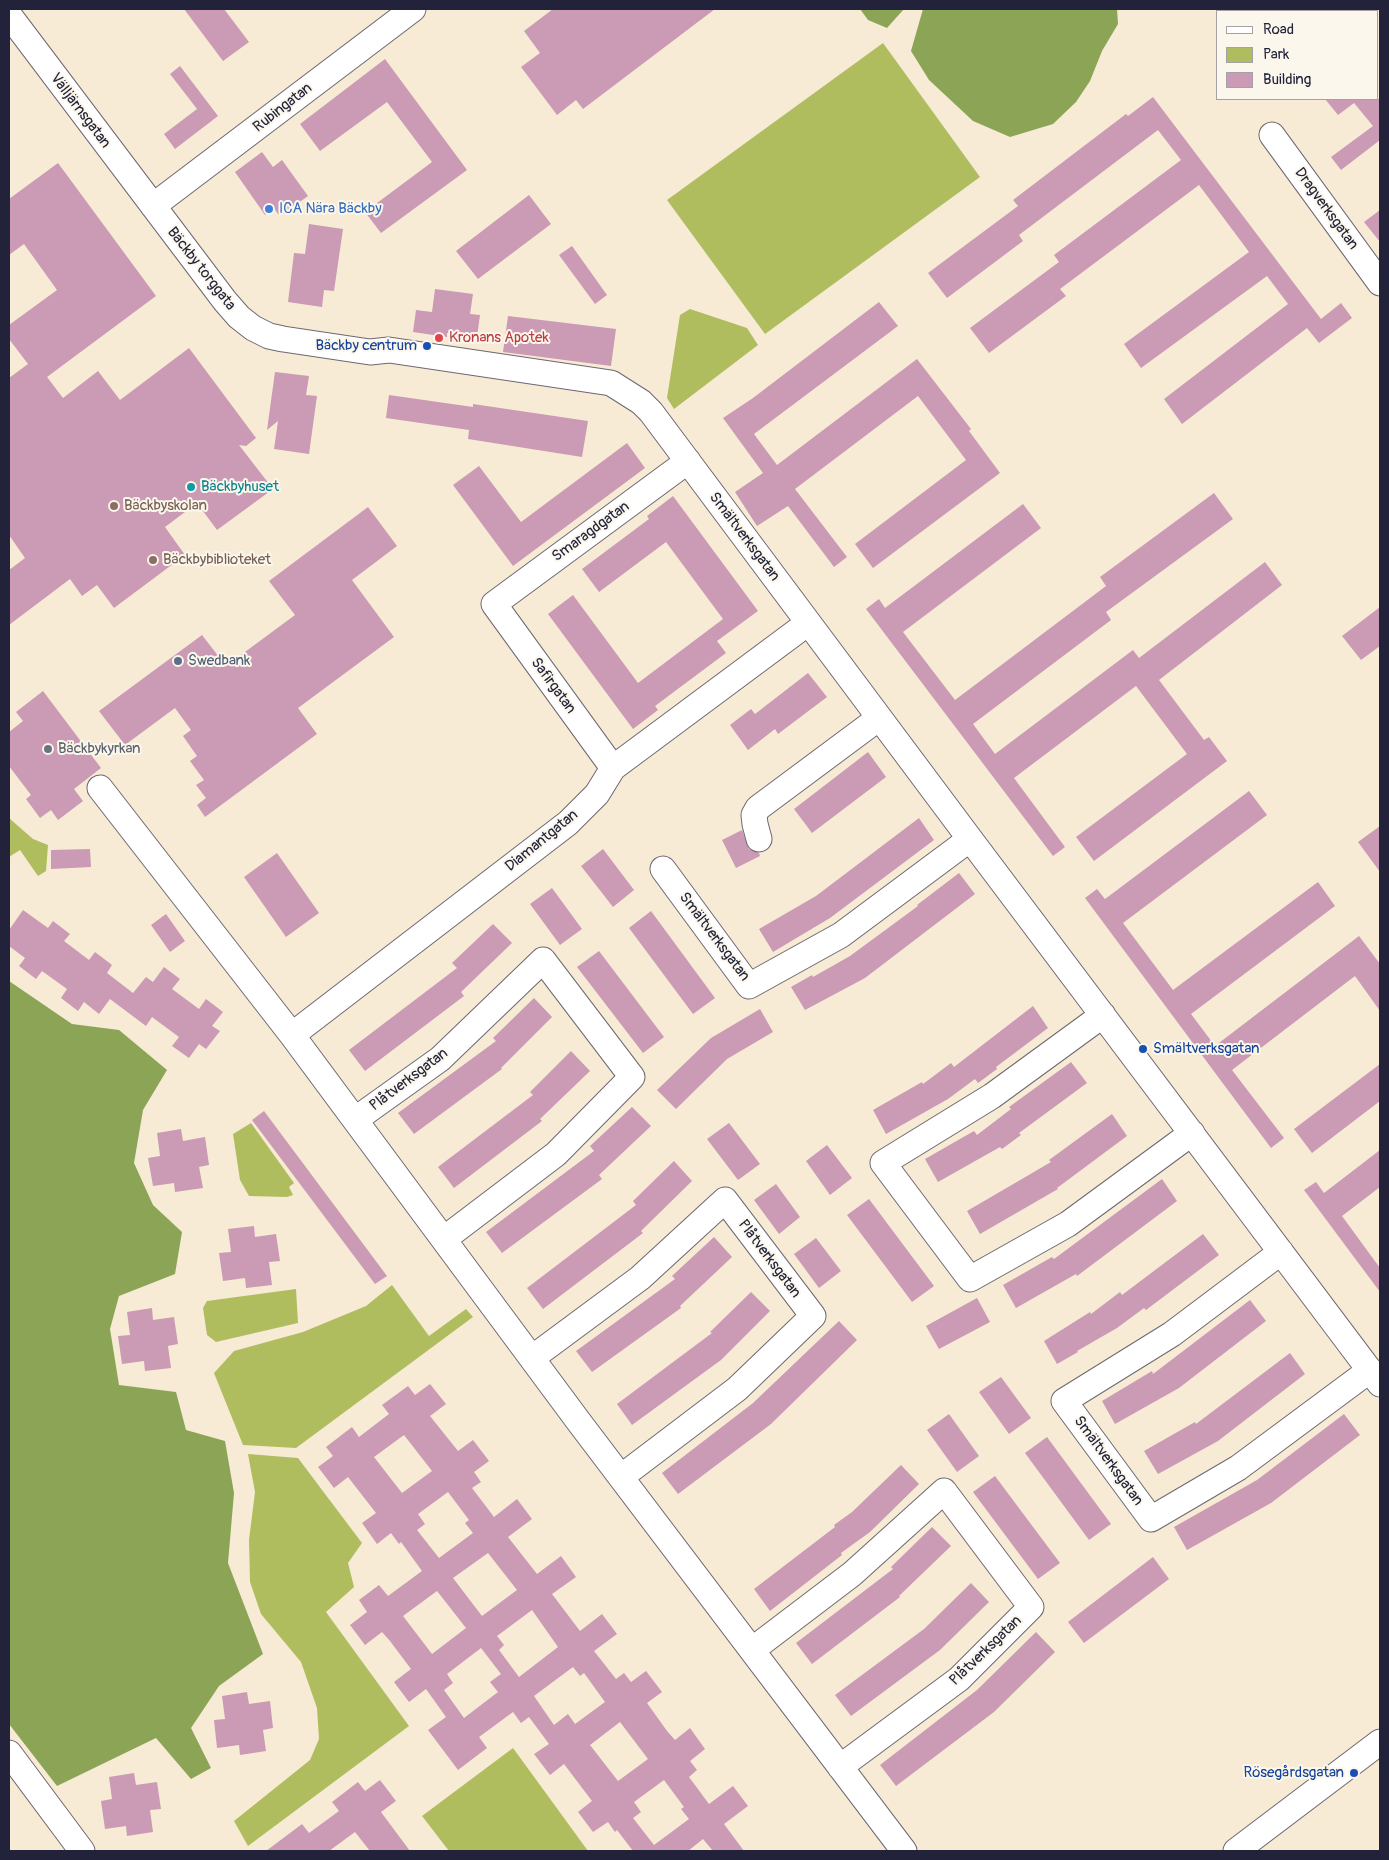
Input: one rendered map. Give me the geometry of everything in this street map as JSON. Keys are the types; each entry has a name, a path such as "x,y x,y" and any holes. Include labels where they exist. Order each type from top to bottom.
{"street":[{"name":"Rubingatan","path":"152,206 412,9"},
{"name":"Välljärnsgatan","path":"9,15 152,206"},
{"name":"Dragverksgatan","path":"1272,135 1380,283"},
{"name":"Bäckby torggata","path":"152,206 239,317 253,328 269,336 283,340 370,352 389,350 612,383 652,412 663,428"},
{"name":"Smältverksgatan","path":"663,428 879,718 1103,1014 1282,1252 1375,1377 1238,1468 1151,1519 1064,1401 1172,1334 1282,1252"},
{"name":"Smaragdgatan","path":"494,604 688,460"},
{"name":"Safirgatan","path":"494,604 613,768"},
{"name":"Diamantgatan","path":"292,1034 568,823 597,794 613,768 808,623"},
{"path":"759,839 754,815 758,808 879,718"},
{"name":"Plåtverksgatan","path":"100,788 292,1034 621,1477 904,1851"},
{"name":"Smältverksgatan","path":"663,869 749,986 841,935 970,839"},
{"name":"Plåtverksgatan","path":"356,1119 440,1059 543,960 632,1078 556,1154 444,1239"},
{"path":"1103,1014 992,1096 884,1163 970,1279 1068,1224 1192,1133"},
{"name":"Plåtverksgatan","path":"532,1358 640,1278 724,1200 813,1316 737,1389 621,1477"},
{"name":"Plåtverksgatan","path":"752,1650 852,1574 944,1491 1031,1607 959,1680 840,1768"},
{"path":"1236,1851 1380,1742"},
{"path":"9,1753 82,1851"}],"green space":[{"path":"860,9 904,9 887,28 868,20"},
{"path":"923,9 1117,9 1118,24 1102,51 1090,81 1076,102 1053,124 1010,137 973,121 929,80 911,51"},
{"path":"883,43 980,177 765,334 667,200"},
{"path":"690,309 747,328 758,345 674,409 667,398 680,315"},
{"path":"9,818 33,839 48,845 46,871 38,876 20,850 9,857"},
{"path":"9,981 72,1024 119,1030 167,1070 143,1110 134,1163 153,1205 182,1232 175,1274 119,1296 110,1329 119,1385 176,1392 186,1430 225,1441 234,1493 228,1563 263,1654 219,1686 191,1728 211,1768 191,1779 156,1738 57,1786 9,1724"},
{"path":"251,1123 294,1183 289,1187 293,1195 287,1197 249,1196 240,1180 233,1134"},
{"path":"392,1285 429,1336 466,1309 473,1317 296,1448 243,1445 214,1373 234,1351 303,1332 366,1306"},
{"path":"296,1289 298,1323 216,1342 207,1335 203,1308 207,1301"},
{"path":"248,1454 298,1458 362,1543 348,1563 354,1587 326,1612 409,1726 248,1846 234,1821 310,1760 319,1739 317,1708 301,1662 261,1614 250,1582 249,1540 255,1492"},
{"path":"513,1748 588,1851 449,1851 422,1816"}],"building":[{"path":"184,9 224,9 249,42 223,61"},
{"path":"553,9 715,9 583,109 576,100 557,115 521,67 540,53 524,31"},
{"path":"385,59 467,170 381,233 365,212 432,162 387,102 320,151 300,124"},
{"path":"180,66 218,116 175,149 164,134 197,109 170,74"},
{"path":"1153,97 1321,319 1341,303 1352,318 1319,343 1307,328 1182,424 1164,399 1288,304 1267,276 1141,368 1124,344 1249,252 1199,185 1060,289 1066,296 989,353 970,328 1059,262 1054,255 1181,160 1158,130 1019,235 1023,241 947,298 928,273 1018,206 1013,200 1126,114 1128,116"},
{"path":"1380,99 1380,140 1341,170 1331,157 1373,126 1354,103 1338,115 1326,100"},
{"path":"262,152 273,167 282,160 308,196 283,214 278,214 274,208 265,215 235,172"},
{"name":"Bäckbyhuset","path":"58,163 156,296 47,377 63,398 98,371 120,400 189,348 256,438 246,446 239,445 273,489 217,530 197,503 165,527 185,555 114,608 97,585 82,596 70,579 9,625 9,570 25,558 9,535 9,378 28,364 9,339 9,325 57,290 24,244 9,255 9,199"},
{"path":"529,195 551,224 478,279 456,251"},
{"path":"1380,210 1380,242 1364,222"},
{"path":"309,224 343,229 334,291 324,290 322,307 288,302 294,253 305,254"},
{"path":"572,246 607,295 595,304 559,255"},
{"path":"435,289 473,294 470,314 480,315 477,337 447,333 447,337 413,332 416,310 432,312"},
{"path":"879,302 898,326 754,434 777,465 917,359 971,429 969,431 1000,473 873,568 855,544 966,460 918,396 795,489 847,557 834,567 788,506 757,526 735,492 763,473 723,418 753,398"},
{"path":"508,316 616,329 611,366 503,352"},
{"path":"275,372 309,376 306,395 317,396 309,454 274,449 278,421 267,430"},
{"path":"389,395 473,407 473,404 588,421 582,457 468,439 469,430 386,418"},
{"path":"627,443 645,468 513,566 453,485 479,466 521,522"},
{"path":"1214,493 1233,519 1106,612 1111,620 973,724 995,754 1133,650 1139,658 1265,562 1282,585 1159,680 1204,740 1209,737 1227,761 1094,861 1076,837 1187,754 1136,686 1014,778 1065,847 1053,856 866,609 879,599 885,608 1023,504 1041,528 903,632 955,700 1106,586 1100,577"},
{"path":"673,496 758,611 717,641 726,653 655,706 658,710 633,729 548,614 573,595 638,683 723,619 666,542 599,592 582,569 649,519 647,516"},
{"path":"368,507 397,546 352,580 394,637 298,708 317,734 205,817 197,805 206,798 196,785 204,780 190,761 197,756 183,736 191,730 175,708 125,745 99,711 202,635 226,666 295,615 269,581"},
{"path":"1380,607 1380,646 1361,660 1342,636"},
{"path":"808,673 827,697 778,734 775,729 748,750 730,725 751,709 755,714"},
{"name":"Bäckbykyrkan","path":"43,691 101,768 74,789 83,801 58,820 51,810 40,818 26,799 31,795 9,766 9,732 23,721 16,712"},
{"path":"868,752 886,777 812,833 794,809"},
{"path":"1249,791 1267,815 1123,923 1173,990 1318,882 1335,906 1191,1014 1215,1046 1359,936 1380,964 1380,1011 1355,976 1232,1070 1284,1138 1271,1148 1085,898 1097,889 1105,899"},
{"path":"919,818 934,840 830,918 773,952 759,929 816,896"},
{"path":"1380,826 1380,872 1358,842"},
{"path":"742,830 749,849 759,853 760,856 736,868 722,840"},
{"path":"90,849 91,867 51,869 51,850"},
{"path":"603,849 634,890 613,907 581,866"},
{"path":"277,853 319,913 286,937 244,877"},
{"path":"959,873 975,894 865,978 805,1010 791,987 850,956"},
{"path":"552,888 582,929 560,945 530,904"},
{"path":"23,910 48,928 53,921 70,934 64,941 89,960 95,952 112,965 107,973 133,993 146,977 153,982 164,967 180,979 172,989 199,1009 206,999 223,1012 212,1026 220,1031 206,1049 199,1044 189,1058 172,1046 179,1037 152,1017 146,1026 110,999 99,1014 84,1002 78,1011 61,998 67,989 42,971 36,979 19,966 25,958 9,946 9,930"},
{"path":"651,911 715,998 693,1014 629,928"},
{"path":"166,914 185,941 170,952 151,925"},
{"path":"493,924 512,943 461,992 464,996 365,1071 349,1050 457,968 452,963"},
{"path":"599,951 664,1037 643,1053 577,967"},
{"path":"534,998 552,1017 502,1069 414,1134 398,1113 496,1041 493,1038"},
{"path":"1033,1006 1048,1028 978,1083 975,1079 948,1099 886,1134 873,1110 922,1082 923,1084 951,1063 954,1067"},
{"path":"760,1009 773,1032 727,1059 676,1109 657,1090 711,1038"},
{"path":"571,1051 590,1071 540,1119 542,1121 454,1188 438,1167 533,1095 530,1092"},
{"path":"1071,1062 1087,1083 1019,1133 1021,1135 1002,1149 1000,1147 938,1182 925,1159 974,1131 977,1135 1011,1109 1009,1107"},
{"path":"1380,1064 1380,1101 1312,1153 1294,1129"},
{"path":"632,1107 651,1126 599,1175 602,1179 502,1253 486,1232 594,1151 590,1146"},
{"path":"264,1111 387,1276 375,1284 252,1120"},
{"path":"1112,1114 1127,1136 1058,1189 980,1234 967,1211 1051,1162 1049,1160"},
{"path":"729,1123 760,1164 738,1180 707,1139"},
{"path":"181,1129 183,1141 205,1137 209,1165 199,1167 203,1188 175,1192 174,1183 153,1186 148,1158 160,1156 157,1133"},
{"path":"827,1145 852,1178 830,1195 806,1161"},
{"path":"1380,1150 1380,1187 1342,1216 1380,1268 1380,1292 1304,1190 1316,1182 1324,1193"},
{"path":"674,1161 692,1181 641,1231 643,1233 543,1309 527,1288 636,1205 633,1201"},
{"path":"1162,1179 1177,1201 1077,1276 1076,1274 1016,1308 1003,1285 1052,1257 1054,1259"},
{"path":"776,1184 800,1217 779,1234 754,1200"},
{"path":"869,1199 934,1286 912,1302 847,1215"},
{"path":"254,1226 255,1237 276,1234 280,1261 269,1262 272,1285 246,1288 245,1278 223,1281 219,1253 231,1252 228,1229"},
{"path":"1203,1234 1219,1255 1146,1310 1144,1308 1117,1328 1057,1364 1044,1341 1090,1312 1091,1314 1120,1292 1122,1295"},
{"path":"714,1237 732,1257 680,1306 681,1308 592,1372 576,1351 675,1279 672,1276"},
{"path":"816,1238 841,1271 819,1288 794,1254"},
{"path":"751,1292 770,1311 721,1360 632,1425 617,1404 712,1333 710,1332"},
{"path":"977,1298 990,1322 939,1349 926,1326"},
{"path":"1250,1300 1266,1321 1179,1388 1115,1424 1102,1401 1152,1371 1153,1374"},
{"path":"152,1308 153,1320 174,1317 178,1344 168,1346 171,1368 145,1371 144,1361 122,1364 118,1336 130,1335 127,1312"},
{"path":"839,1321 857,1340 771,1424 678,1494 662,1473 753,1403"},
{"path":"1290,1353 1305,1374 1218,1441 1158,1474 1144,1451 1195,1422 1196,1424"},
{"path":"1001,1377 1031,1418 1009,1434 979,1392"},
{"path":"430,1384 446,1404 430,1416 458,1451 473,1440 489,1461 474,1472 481,1482 472,1488 494,1517 517,1499 532,1519 508,1537 537,1574 561,1556 576,1577 552,1594 580,1631 602,1614 617,1634 594,1651 616,1679 624,1673 631,1682 646,1671 662,1692 647,1703 667,1731 675,1740 690,1728 705,1749 690,1761 697,1770 689,1777 709,1804 733,1786 748,1806 724,1824 744,1851 713,1851 703,1839 688,1851 633,1851 617,1830 615,1832 608,1822 593,1832 578,1812 592,1801 564,1764 550,1775 534,1754 549,1744 529,1717 521,1723 513,1712 479,1737 487,1748 458,1770 428,1730 446,1717 426,1689 409,1702 394,1682 411,1669 390,1641 382,1632 365,1645 350,1625 367,1612 359,1600 379,1585 388,1596 422,1571 401,1542 399,1544 391,1533 377,1544 362,1523 376,1513 348,1477 334,1488 318,1467 333,1456 326,1447 352,1427 359,1437 389,1414 382,1405 408,1386 415,1395","holes":["404,1435 432,1471 402,1493 374,1457","448,1492 469,1520 465,1523 473,1533 439,1558 417,1530 425,1524 418,1514","488,1553 517,1590 482,1616 453,1578","437,1591 466,1628 432,1654 403,1616","532,1610 558,1647 519,1677 499,1650 504,1645 497,1636","481,1648 501,1674 490,1682 498,1692 464,1718 444,1690 453,1683 447,1674","573,1667 580,1676 584,1673 605,1702 575,1724 568,1714 554,1725 534,1696","620,1722 648,1759 618,1781 590,1745","664,1780 684,1807 681,1809 689,1819 654,1845 633,1818 641,1812 634,1802"]},
{"path":"949,1414 979,1456 957,1472 927,1430"},
{"path":"1344,1414 1360,1435 1271,1503 1187,1550 1174,1527 1257,1480"},
{"path":"1047,1437 1111,1524 1089,1540 1025,1453"},
{"path":"901,1465 919,1484 870,1532 770,1611 754,1589 835,1527 834,1525 852,1512"},
{"path":"995,1476 1060,1563 1038,1579 973,1492"},
{"path":"932,1527 951,1546 900,1597 812,1664 796,1643 893,1569 891,1567"},
{"path":"1153,1557 1169,1579 1084,1643 1068,1622"},
{"path":"971,1583 989,1602 940,1650 851,1716 835,1695 924,1629"},
{"path":"1036,1632 1055,1652 994,1712 896,1786 880,1765 977,1690"},
{"path":"247,1692 249,1704 270,1701 273,1728 263,1730 266,1751 240,1755 239,1745 217,1748 214,1720 225,1719 222,1696"},
{"path":"134,1773 136,1785 157,1782 161,1809 150,1810 153,1832 127,1836 126,1826 105,1829 101,1801 112,1799 109,1777"},
{"path":"380,1780 396,1801 381,1812 410,1851 370,1851 355,1832 329,1851 266,1851 302,1824 309,1833 339,1811 332,1802 358,1782 365,1791"}],"place":[{"name":"ICA Nära Bäckby","path":"269,209"},
{"name":"Kronans Apotek","path":"439,338"},
{"name":"Bäckby centrum","path":"427,346"},
{"name":"Bäckbyhuset","path":"191,487"},
{"name":"Bäckbyskolan","path":"114,506"},
{"name":"Bäckbybiblioteket","path":"153,560"},
{"name":"Swedbank","path":"178,661"},
{"name":"Bäckbykyrkan","path":"48,749"},
{"name":"Smältverksgatan","path":"1143,1049"},
{"name":"Rösegårdsgatan","path":"1354,1773"}]}
